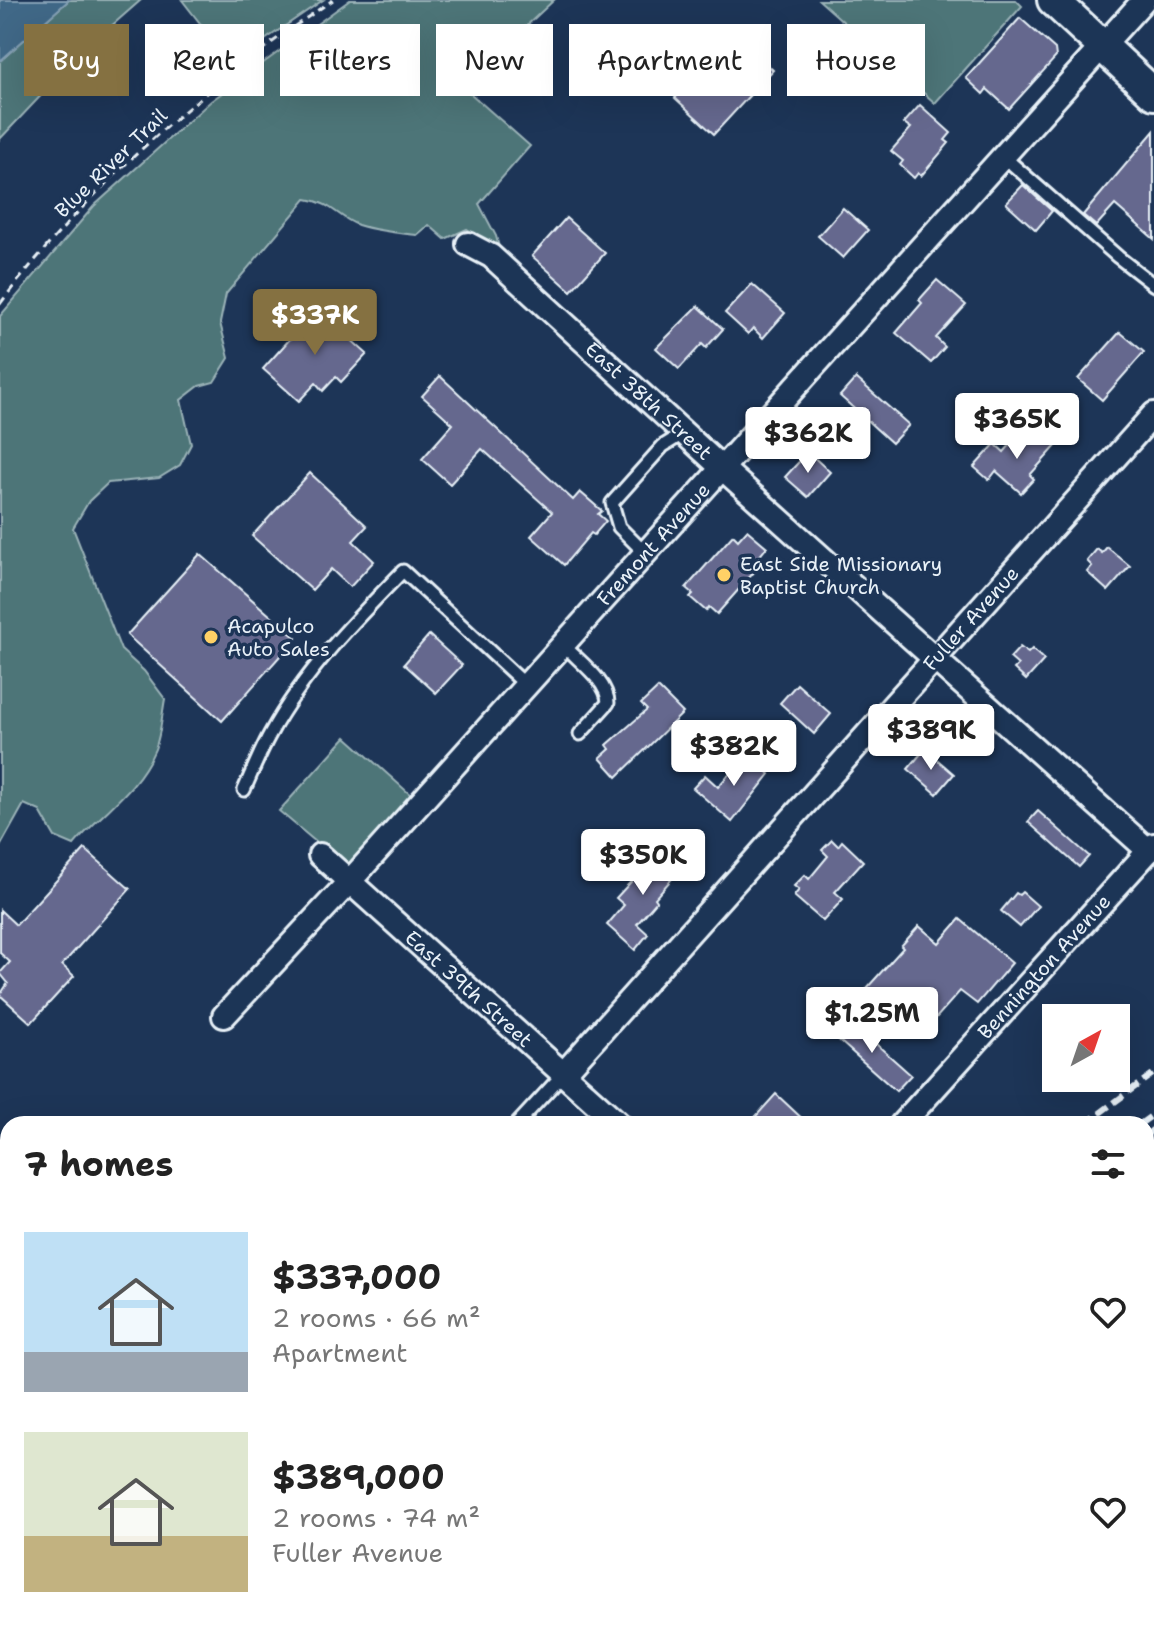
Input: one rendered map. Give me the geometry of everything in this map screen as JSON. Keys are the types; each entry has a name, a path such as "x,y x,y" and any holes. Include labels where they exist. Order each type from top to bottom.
{"main road":[{"path":"1053,0 1154,94"}],"street":[{"name":"Fremont Avenue","path":"224,1016 527,686 1144,0"},
{"name":"East 38th Street","path":"468,244 491,256 933,658 1152,848"},
{"name":"Fuller Avenue","path":"564,1073 1154,414"},
{"name":"Bennington Avenue","path":"909,1116 1152,848"},
{"name":"East 39th Street","path":"320,855 610,1116"}],"lane":[{"path":"1003,156 1154,285"},
{"path":"646,554 619,527 612,503 663,446 684,433"},
{"path":"244,790 269,735 298,689 350,625 403,571 527,686"},
{"path":"564,645 608,695 608,703 580,734"},
{"path":"524,1116 564,1073"}],"path":[{"name":"Blue River Trail","path":"0,304 58,235 137,152 227,76 333,0"}],"green space":[{"path":"69,0 141,0 114,24 42,24"},
{"path":"182,0 323,0 288,24 280,24 280,29 264,40 264,24 201,24"},
{"path":"350,0 554,0 528,24 436,24 436,96 473,96 530,146 479,204 496,236 500,251 467,229 445,239 429,225 417,235 380,230 358,225 323,204 306,199 226,294 220,323 229,358 214,382 199,386 181,400 191,444 180,465 159,478 108,483 89,501 73,528 121,650 144,671 165,699 155,749 129,789 74,845 55,837 40,811 24,804 0,847 0,316 94,206 211,101 218,96 264,96 264,62 280,51 280,96 420,96 420,24 317,24"},
{"path":"819,0 1016,0 1022,6 935,103 925,94 925,24 846,24"},
{"path":"24,40 24,96 41,96 0,139 0,61"},
{"path":"346,737 412,796 354,863 341,863 279,811"}],"water":[{"path":"0,0 69,0 42,24 24,24 24,40 0,61"}],"building":[{"path":"1020,18 1055,49 1056,57 1009,109 987,89 983,94 966,78"},
{"path":"677,96 749,96 714,134 675,98"},
{"path":"920,105 951,133 945,140 949,143 921,176 918,173 914,178 900,165 903,161 891,151 911,128 904,123"},
{"path":"1154,131 1154,239 1115,205 1096,226 1083,215"},
{"path":"1023,185 1052,211 1036,230 1006,203"},
{"path":"843,208 868,230 843,258 818,236"},
{"path":"566,218 605,253 571,291 532,256"},
{"path":"937,280 966,305 936,338 945,347 931,363 896,333"},
{"path":"752,284 785,313 763,338 753,328 748,334 725,313"},
{"path":"698,306 723,329 706,348 702,344 679,369 656,348"},
{"path":"317,309 367,354 341,382 336,377 323,391 316,383 299,401 263,369"},
{"path":"1120,332 1144,352 1102,400 1078,379"},
{"path":"440,376 573,500 580,492 602,511 598,514 606,521 594,535 591,533 564,565 531,536 552,512 482,449 450,484 422,459 453,424 422,396"},
{"path":"856,378 909,425 892,443 840,396"},
{"path":"1040,431 1056,446 1030,475 1034,479 1021,493 996,471 989,480 974,467 995,444 1004,452 1019,435 1028,444"},
{"path":"808,452 830,472 808,497 785,477"},
{"path":"310,473 367,526 353,541 374,561 350,587 331,569 312,590 252,536"},
{"name":"East Side Missionary Baptist Church","path":"747,530 767,547 758,558 763,562 717,614 709,607 706,611 690,597 693,594 686,588 733,535 738,540"},
{"path":"1107,547 1130,566 1108,591 1087,572 1092,566 1087,561 1097,549 1102,553"},
{"name":"Acapulco Auto Sales","path":"200,554 296,638 222,721 127,635"},
{"path":"429,635 462,665 436,693 404,664"},
{"path":"1020,647 1028,653 1032,649 1044,660 1026,680 1014,669 1018,665 1010,658"},
{"path":"797,684 831,714 814,734 780,703"},
{"path":"658,688 683,713 617,777 600,758 610,749 607,745 647,710 641,704"},
{"path":"925,749 954,774 937,794 908,769"},
{"path":"747,753 770,774 732,822 693,788 705,775 718,787"},
{"path":"1038,811 1089,856 1079,867 1028,822"},
{"path":"832,840 838,846 842,841 863,861 835,892 843,899 823,921 794,896 799,890 794,886 805,875 809,879 828,856 822,850"},
{"path":"662,848 683,866 637,924 648,934 635,950 607,925 624,905 616,898"},
{"path":"85,849 130,889 62,965 74,976 31,1023 0,995 8,983 0,973 10,962 0,953 0,910 16,925"},
{"path":"1022,892 1038,906 1020,927 1001,911 1016,893 1019,895"},
{"path":"960,919 1012,963 977,1004 960,991 920,1036 867,988 919,926 939,943"},
{"path":"848,1019 911,1075 896,1091 833,1035"},
{"path":"776,1094 799,1116 756,1116"}],"railway":[{"path":"1096,1116 1154,1073"}],"place":[{"name":"East Side Missionary Baptist Church","path":"724,575"},
{"name":"Acapulco Auto Sales","path":"211,637"}]}
